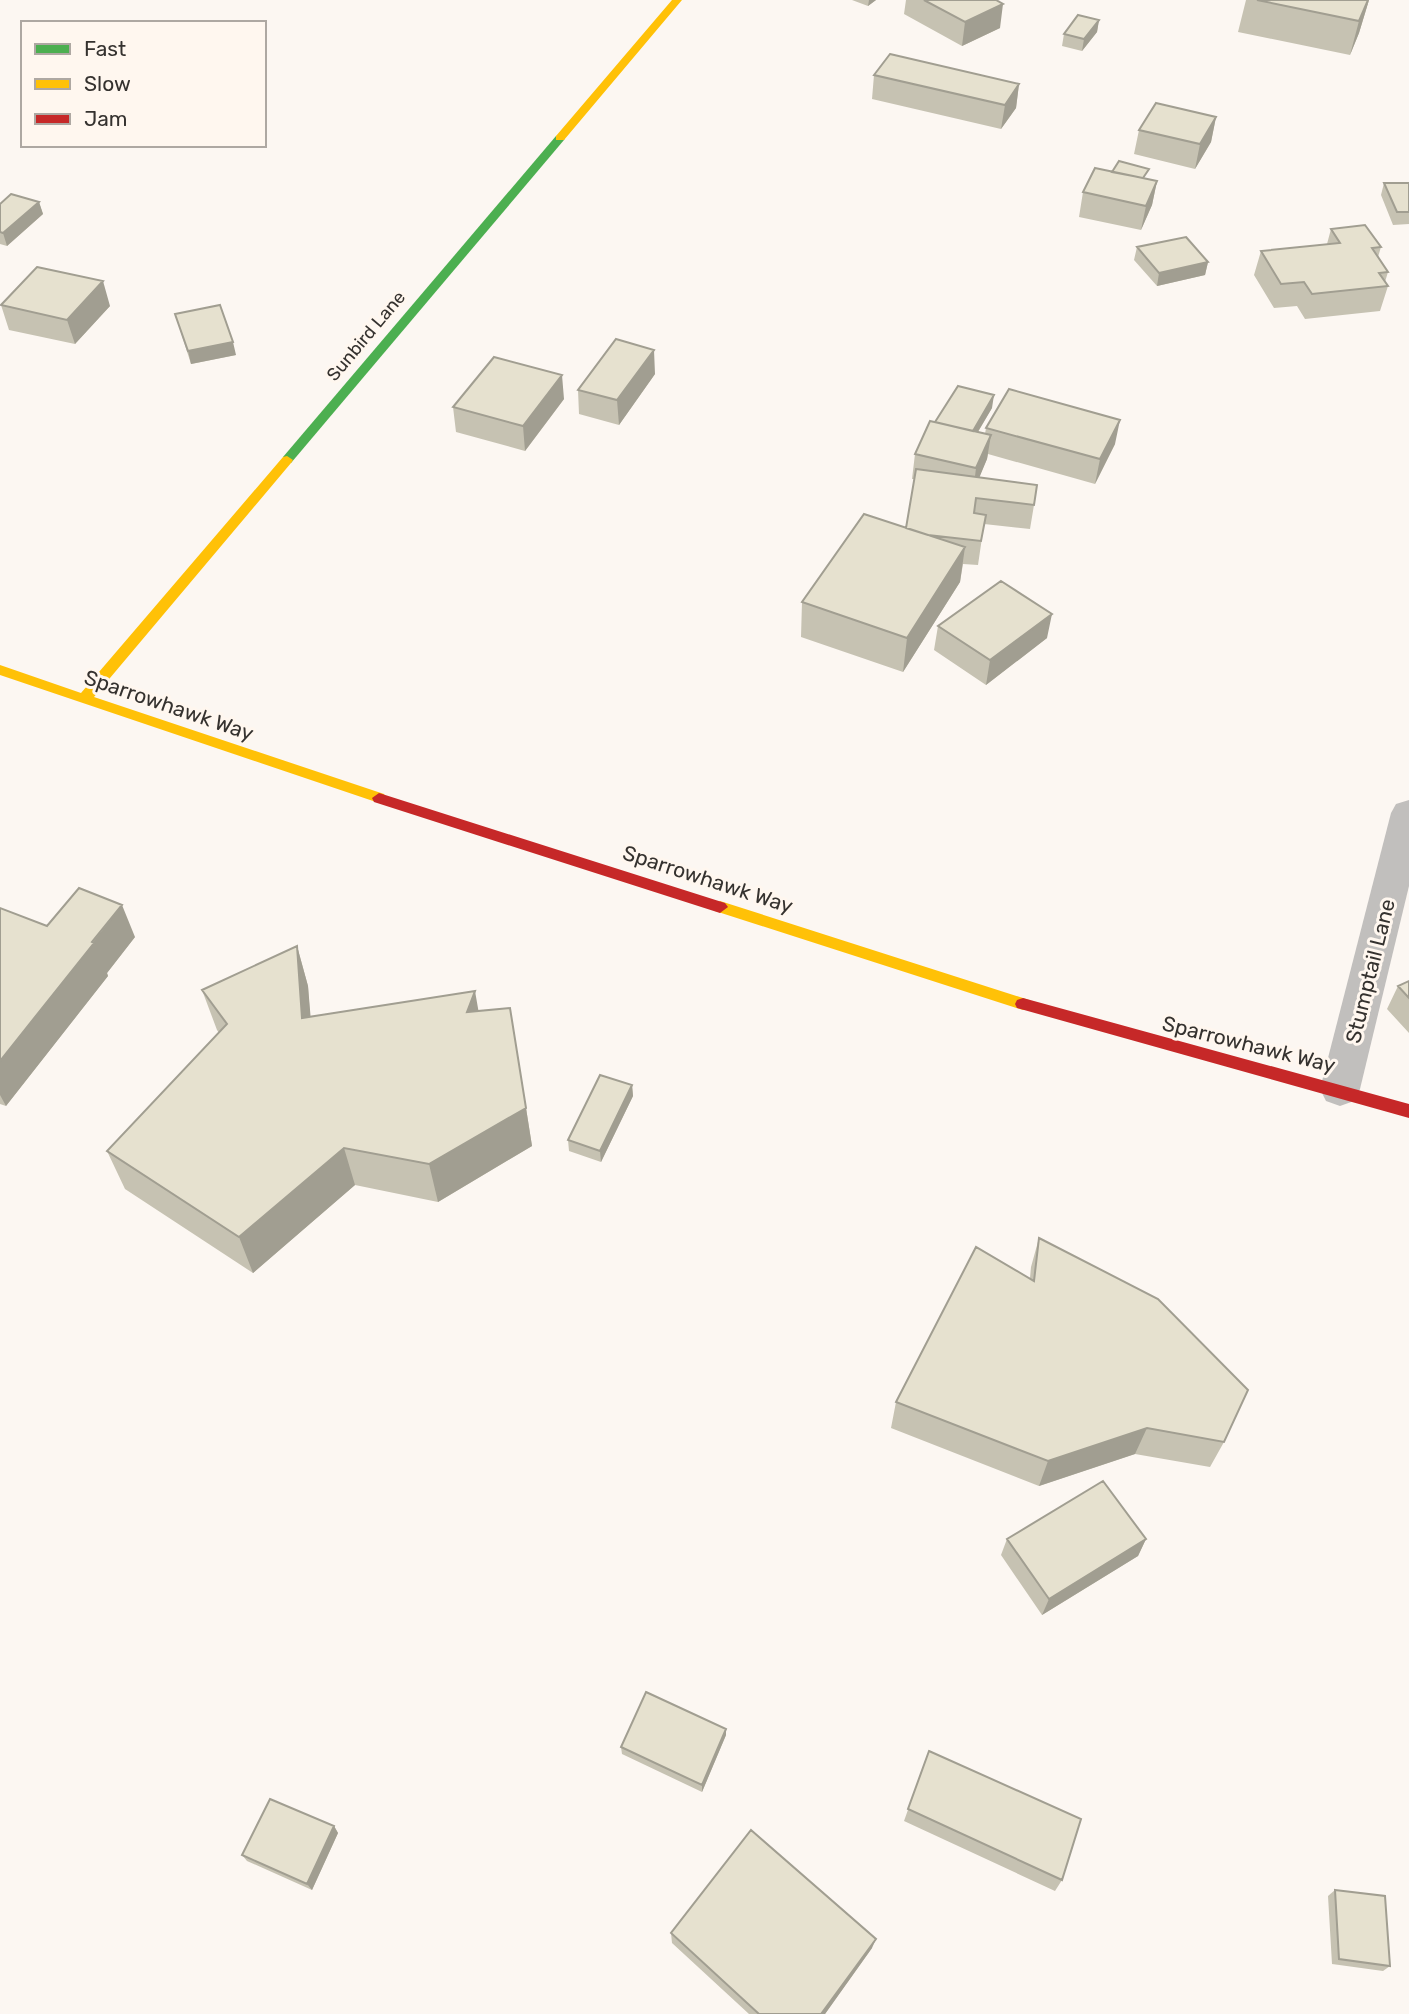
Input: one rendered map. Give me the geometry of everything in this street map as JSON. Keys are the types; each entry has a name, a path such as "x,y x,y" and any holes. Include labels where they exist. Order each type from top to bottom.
{"street":[{"name":"Sunbird Lane","path":"85,698 677,0"},
{"name":"Sparrowhawk Way","path":"0,670 237,752 1090,1024 1340,1089 1409,1111"},
{"name":"Stumptail Lane","path":"1340,1089 1409,813"}],"building":[{"path":"924,0 996,0 1003,4 965,22"},
{"path":"1257,0 1368,0 1359,21"},
{"path":"1078,15 1099,20 1084,39 1064,34"},
{"path":"890,54 1019,84 1005,105 874,75"},
{"path":"1156,103 1216,117 1200,144 1139,130"},
{"path":"1119,161 1149,169 1143,178 1112,172"},
{"path":"1095,168 1157,181 1146,206 1083,192"},
{"path":"1384,183 1409,183 1409,212 1397,212"},
{"path":"11,194 39,202 3,233 0,232 0,204"},
{"path":"1365,225 1381,247 1372,248 1388,272 1379,273 1388,286 1312,294 1304,282 1281,284 1261,251 1340,243 1331,229"},
{"path":"1186,237 1208,262 1159,273 1137,247"},
{"path":"37,267 103,281 67,320 1,305"},
{"path":"220,305 233,342 188,351 175,314"},
{"path":"616,339 654,350 617,400 578,390"},
{"path":"494,357 562,375 523,426 453,407"},
{"path":"958,386 994,395 973,431 935,422"},
{"path":"1009,389 1120,420 1100,459 986,428"},
{"path":"930,421 991,435 976,468 915,454"},
{"path":"916,469 1037,485 1034,505 976,498 974,513 986,515 981,541 928,535 906,528"},
{"path":"864,514 965,547 907,638 802,602"},
{"path":"1001,581 1052,614 990,660 938,626"},
{"path":"79,888 122,905 0,1061 0,908 47,926"},
{"path":"297,946 302,1018 475,991 467,1012 510,1008 526,1108 429,1164 344,1148 239,1237 107,1151 227,1024 202,990"},
{"path":"1409,981 1409,998 1398,986"},
{"path":"600,1075 632,1085 600,1151 568,1140"},
{"path":"1039,1238 1158,1299 1248,1390 1224,1442 1147,1428 1048,1461 896,1402 976,1247 1034,1281"},
{"path":"1103,1481 1146,1539 1049,1599 1007,1539"},
{"path":"646,1692 726,1729 702,1785 621,1747"},
{"path":"929,1751 1081,1819 1062,1880 908,1809"},
{"path":"270,1799 334,1826 307,1884 242,1855"},
{"path":"751,1830 876,1939 821,2014 759,2014 671,1933"},
{"path":"1335,1890 1385,1896 1390,1966 1339,1959"}],"traffic: fast":[{"path":"287,460 560,138"}],"traffic: slow":[{"path":"560,138 677,0"},
{"path":"85,698 287,460"},
{"path":"0,670 379,798"},
{"path":"720,907 1023,1004"}],"traffic: jam":[{"path":"379,798 720,907"},
{"path":"1023,1004 1409,1111"}]}
